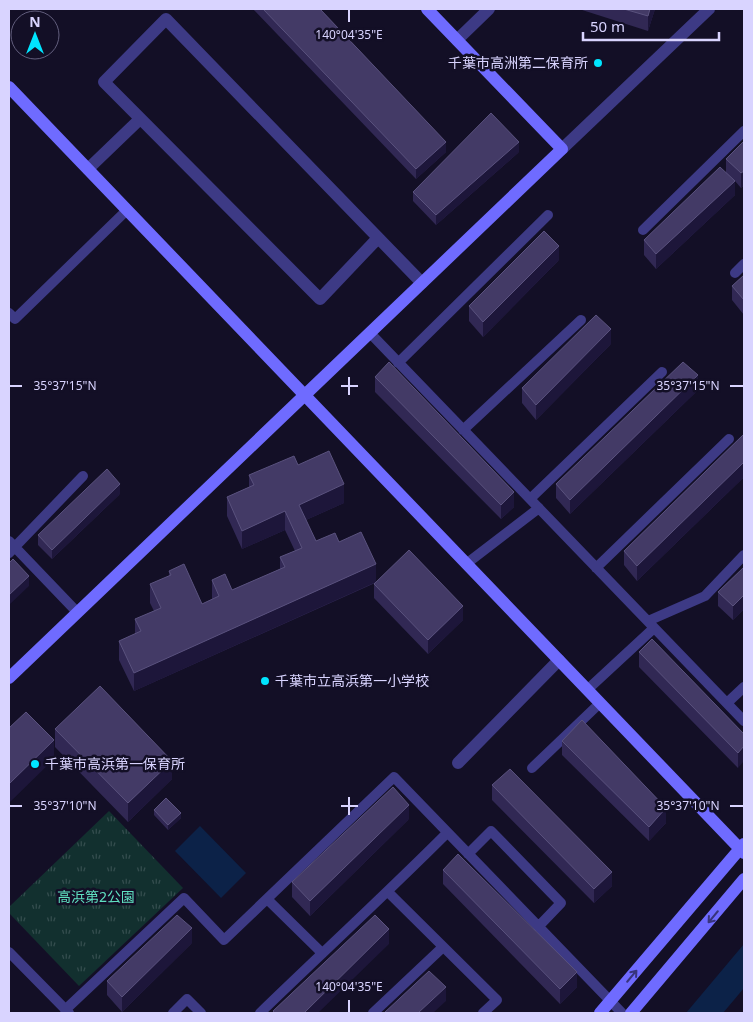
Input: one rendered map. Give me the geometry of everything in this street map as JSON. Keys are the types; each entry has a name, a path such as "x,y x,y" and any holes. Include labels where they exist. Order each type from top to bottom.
{"street":[{"path":"427,9 562,149"},
{"path":"457,40 488,9"},
{"path":"9,678 709,9"},
{"path":"378,238 320,299 104,82 166,19 422,283"},
{"path":"9,88 587,690 743,849 600,1013"},
{"path":"88,169 140,119"},
{"path":"458,763 559,660"},
{"path":"631,1013 744,880"}],"lane":[{"path":"643,230 744,131"},
{"path":"9,313 15,319 127,210"},
{"path":"398,363 548,215"},
{"path":"735,273 744,264"},
{"path":"463,430 581,320"},
{"path":"370,333 744,721"},
{"path":"530,499 662,372"},
{"path":"596,568 729,439"},
{"path":"77,612 11,548 83,476"},
{"path":"466,564 539,508"},
{"path":"587,690 651,624 705,596 744,555"},
{"path":"727,703 744,687"},
{"path":"532,768 600,703"},
{"path":"9,952 67,1012 184,898 224,940 394,777 622,1013"},
{"path":"468,854 491,831 562,903 538,927"},
{"path":"260,1013 388,892 447,833"},
{"path":"388,892 497,1000 483,1013"},
{"path":"267,899 322,953"},
{"path":"373,1013 443,947"},
{"path":"173,1013 187,1000 201,1013"}],"green space":[{"name":"高浜第2公園","path":"109,811 183,888 79,986 9,913 9,907"}],"water":[{"path":"200,826 246,873 221,898 175,851"},
{"path":"744,944 744,988 723,1013 686,1013"}],"building":[{"path":"263,9 320,9 446,142 416,169"},
{"path":"624,9 650,9 648,16"},
{"path":"491,113 519,142 436,215 413,192"},
{"path":"744,141 744,171 741,173 726,159"},
{"path":"720,167 735,181 656,254 644,240"},
{"path":"544,231 559,246 483,322 469,306"},
{"path":"744,275 744,300 732,286"},
{"path":"596,315 611,329 536,405 522,388"},
{"path":"389,362 514,492 501,505 375,377"},
{"path":"683,362 698,375 570,500 556,484"},
{"path":"744,434 744,462 637,566 624,551"},
{"path":"329,451 344,484 299,505 316,541 335,533 339,542 361,532 376,564 134,673 119,641 141,631 135,619 161,608 150,584 171,575 169,571 184,564 202,604 219,596 212,580 225,574 232,590 285,567 280,557 302,548 285,511 242,531 227,497 254,485 249,475 294,456 298,465"},
{"path":"107,469 120,484 52,550 38,535"},
{"path":"409,550 463,606 428,640 374,584"},
{"path":"13,559 29,576 9,595 9,563"},
{"path":"744,567 744,595 733,606 718,592"},
{"path":"652,639 744,734 744,746 738,753 639,652"},
{"path":"100,686 172,761 128,803 55,729"},
{"path":"26,712 54,740 9,784 9,728"},
{"path":"582,720 666,808 649,827 562,741"},
{"path":"510,769 612,872 594,889 492,785"},
{"path":"393,787 409,805 310,901 292,882"},
{"path":"166,798 181,813 168,825 154,810"},
{"path":"458,854 577,972 560,989 443,870"},
{"path":"177,915 192,928 122,997 107,981"},
{"path":"375,915 389,929 304,1013 275,1013 273,1011"},
{"path":"429,971 446,987 418,1013 384,1013"}],"place":[{"name":"千葉市高洲第二保育所","path":"598,63"},
{"name":"千葉市立高浜第一小学校","path":"265,681"},
{"name":"千葉市高浜第一保育所","path":"35,764"}]}
